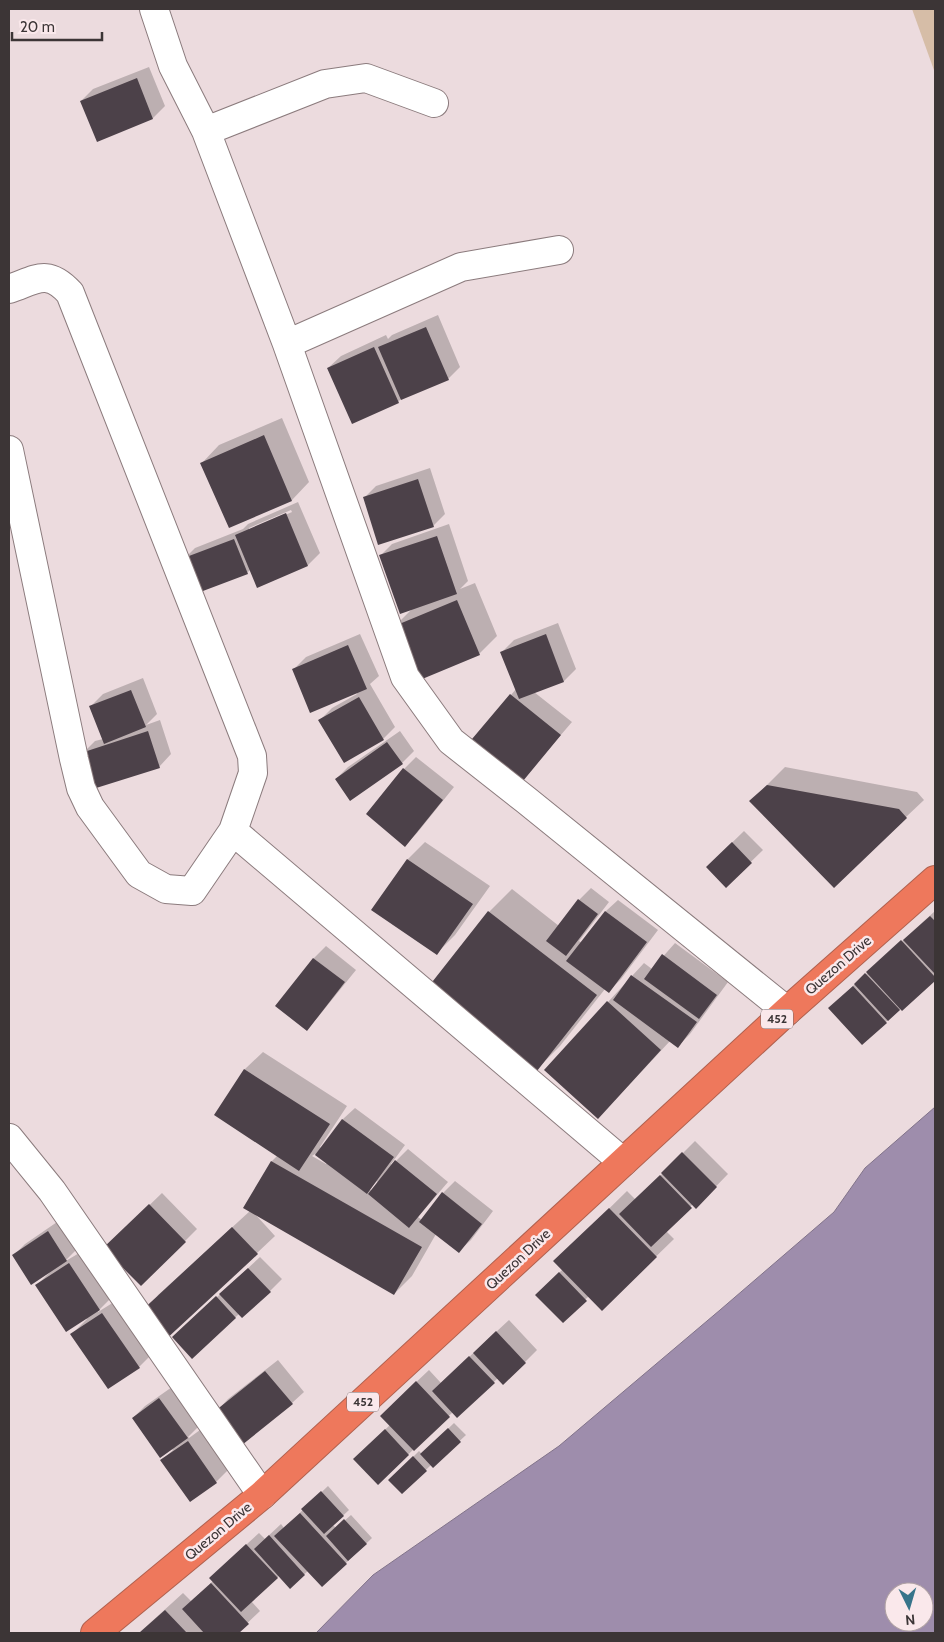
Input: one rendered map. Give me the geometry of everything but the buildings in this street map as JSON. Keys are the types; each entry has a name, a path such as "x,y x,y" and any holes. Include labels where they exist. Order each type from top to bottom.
{"highway":[{"name":"Quezon Drive","path":"95,1633 262,1495 787,1011 935,880"}],"street":[{"path":"154,9 173,66 206,131 288,344 405,677 451,741 787,1011"},
{"path":"206,131 325,84 366,78 434,103"},
{"path":"288,344 461,267 559,250"},
{"path":"9,289 44,277 60,282 70,293 252,756 253,773 233,831 192,891 166,889 139,874 90,806 82,788 74,759 9,450"},
{"path":"233,831 623,1162"},
{"path":"9,1138 52,1191 262,1495"}],"shaded area":[{"path":"912,9 935,9 935,73"},
{"path":"935,1107 935,1633 316,1633 373,1575 559,1446 834,1212 865,1168"}]}
